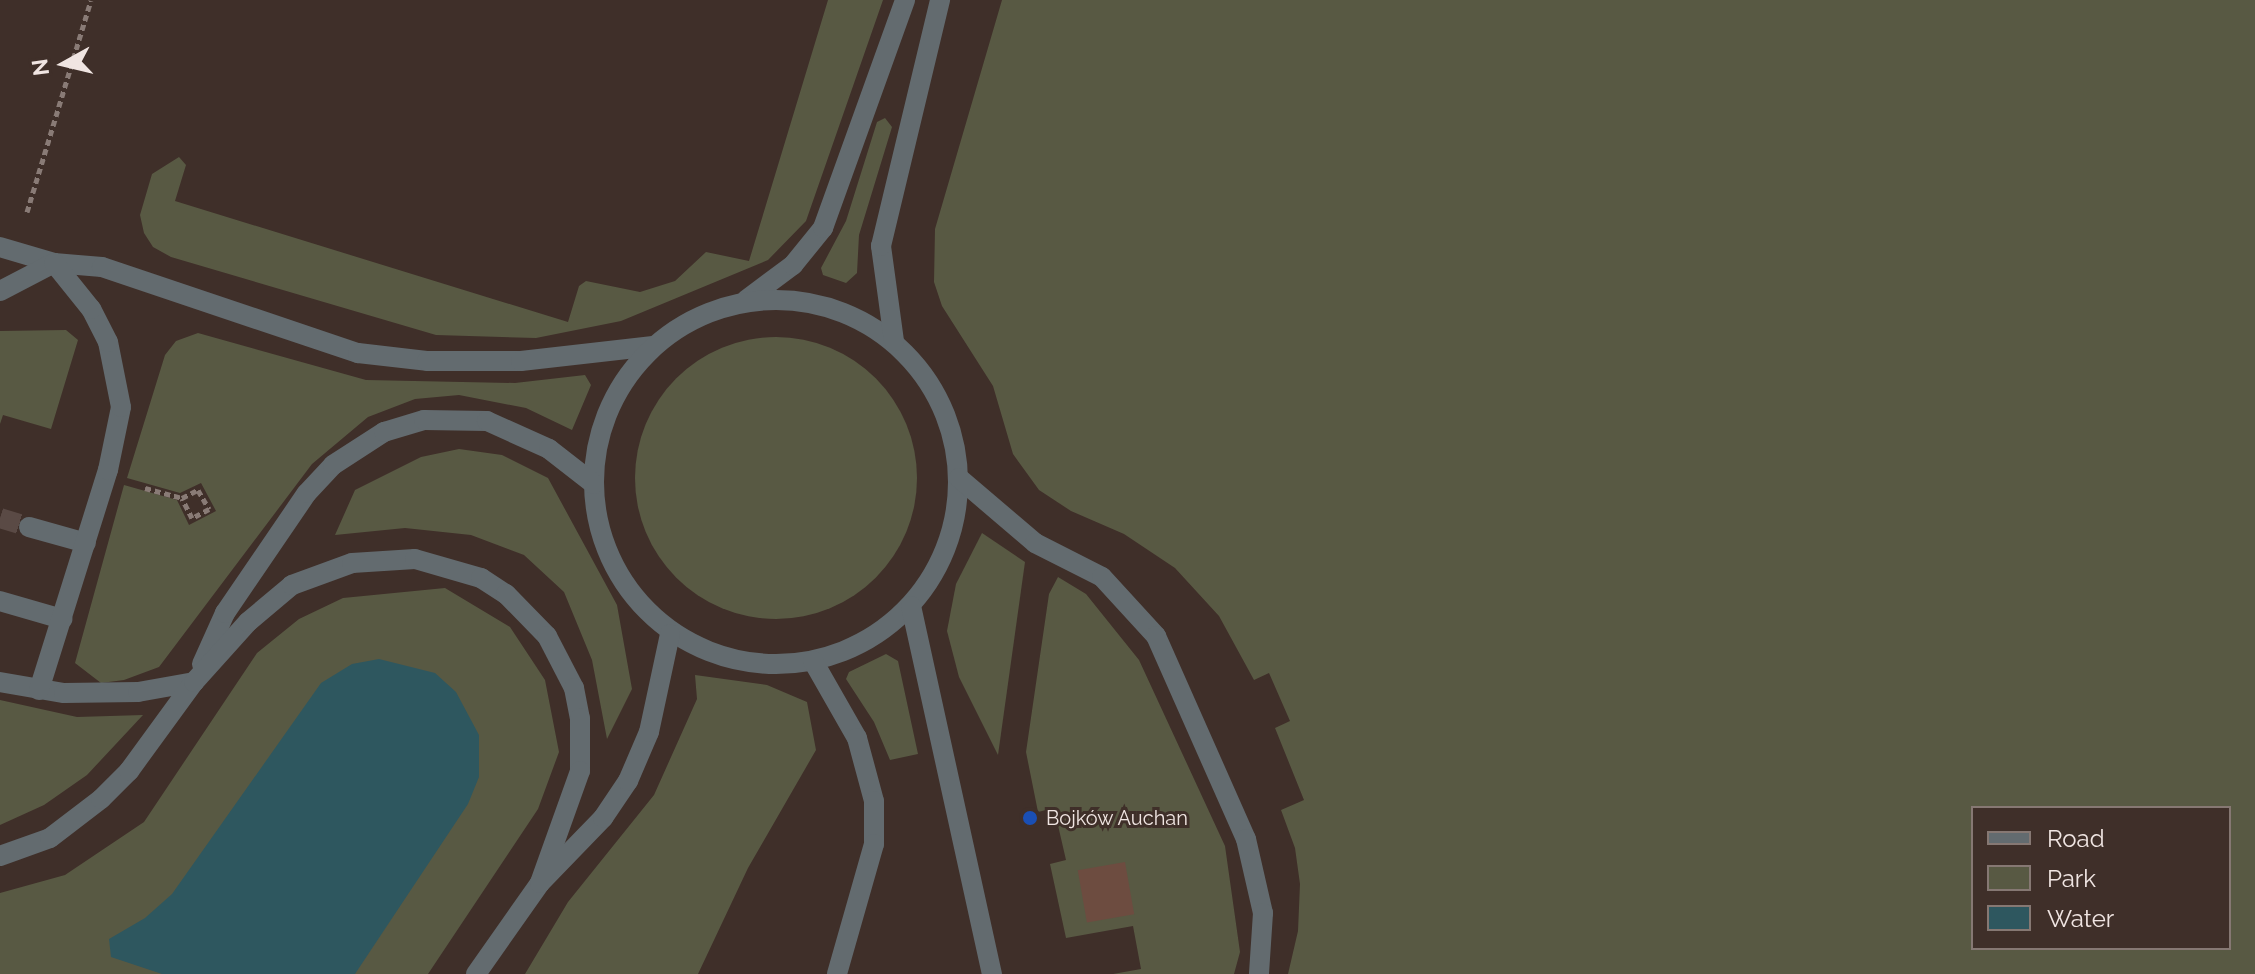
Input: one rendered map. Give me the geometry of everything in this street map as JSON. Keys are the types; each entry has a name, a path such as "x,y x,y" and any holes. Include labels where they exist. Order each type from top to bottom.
{"lane":[{"path":"746,300 793,265 823,228 905,0"},
{"path":"894,341 881,246 940,0"},
{"path":"7,249 54,263 102,267 358,353 397,358 521,361 653,346"},
{"path":"0,291 54,263"},
{"path":"39,690 117,437 118,376 91,309 54,263"},
{"path":"746,300 800,300 850,314 894,341 928,380 951,427 959,478 954,525 937,568 911,606 866,641 813,661 759,663 706,650 670,634 633,594 611,560 598,523 594,484 605,421 621,386 653,346 697,316 746,300"},
{"path":"194,682 225,613 307,493 333,465 365,442 424,420 487,421 549,449 594,484"},
{"path":"959,478 1035,543 1102,577 1156,636 1246,839 1263,913 1259,974"},
{"path":"29,527 86,543"},
{"path":"0,856 50,838 93,806 129,771 194,682 267,604 322,571 383,558 415,559 481,578 529,614 564,661 580,718 576,794 540,883"},
{"path":"0,601 62,619"},
{"path":"911,606 992,974"},
{"path":"476,974 540,883 603,818 628,781 649,732 670,634"},
{"path":"813,661 857,738 874,801 874,844 837,974"},
{"path":"0,682 39,690 138,692 194,682"}],"path":[{"path":"7,249 91,0"},
{"path":"198,490 209,509 192,518 182,498 198,490"}],"green space":[{"path":"828,0 883,0 806,221 768,260 621,321 536,338 436,335 171,257 153,247 144,233 140,215 152,174 179,157 186,165 175,201 568,322 579,286 586,281 640,292 675,281 706,252 749,261"},
{"path":"1002,0 2255,0 2255,974 1288,974 1298,931 1300,884 1295,848 1281,810 1304,800 1275,728 1290,721 1269,673 1254,680 1219,616 1175,568 1124,534 1071,511 1039,490 1013,454 993,386 942,306 934,282 935,229"},
{"path":"885,118 892,127 859,235 857,273 846,283 823,275 821,268 846,221 877,122"},
{"path":"66,330 78,340 51,429 3,415 0,424 0,331"},
{"path":"198,333 366,380 515,383 585,375 591,385 572,430 526,408 459,395 415,399 368,417 312,464 159,667 124,680 101,683 75,663 124,485 177,500 189,525 216,511 201,483 180,493 127,478 165,355 176,341"},
{"path":"790,337 843,353 876,378 901,411 915,450 915,506 901,545 876,578 843,603 817,613 790,619 762,619 709,603 686,587 667,568 651,545 637,506 635,464 651,411 667,388 686,369 709,353 748,339"},
{"path":"459,449 502,455 548,478 617,605 632,689 607,739 592,660 564,592 524,555 471,535 405,528 335,535 355,490 421,457"},
{"path":"982,533 1025,562 998,755 959,677 947,631 956,584"},
{"path":"1058,577 1086,594 1139,660 1225,846 1240,952 1234,974 1113,974 1141,969 1133,926 1066,938 1050,864 1066,860 1054,808 1038,812 1026,752 1049,594"},
{"path":"445,588 510,627 545,680 559,752 538,809 428,974 0,974 0,893 65,875 144,822 257,653 299,619 343,598"},
{"path":"886,654 898,661 918,754 890,760 874,722 846,679 849,672"},
{"path":"695,675 767,685 807,702 816,750 748,868 698,974 525,974 568,902 654,795 697,699"},
{"path":"0,700 77,717 143,715 87,775 44,805 0,825"}],"water":[{"path":"379,659 435,673 456,692 479,735 479,777 468,804 355,974 162,974 111,957 109,939 145,918 172,894 321,683 352,664"}],"building":[{"path":"1125,862 1134,914 1087,923 1078,870"}],"tunnel":[{"path":"0,518 29,527"}],"place":[{"name":"Bojków Auchan","path":"1030,818"}]}
